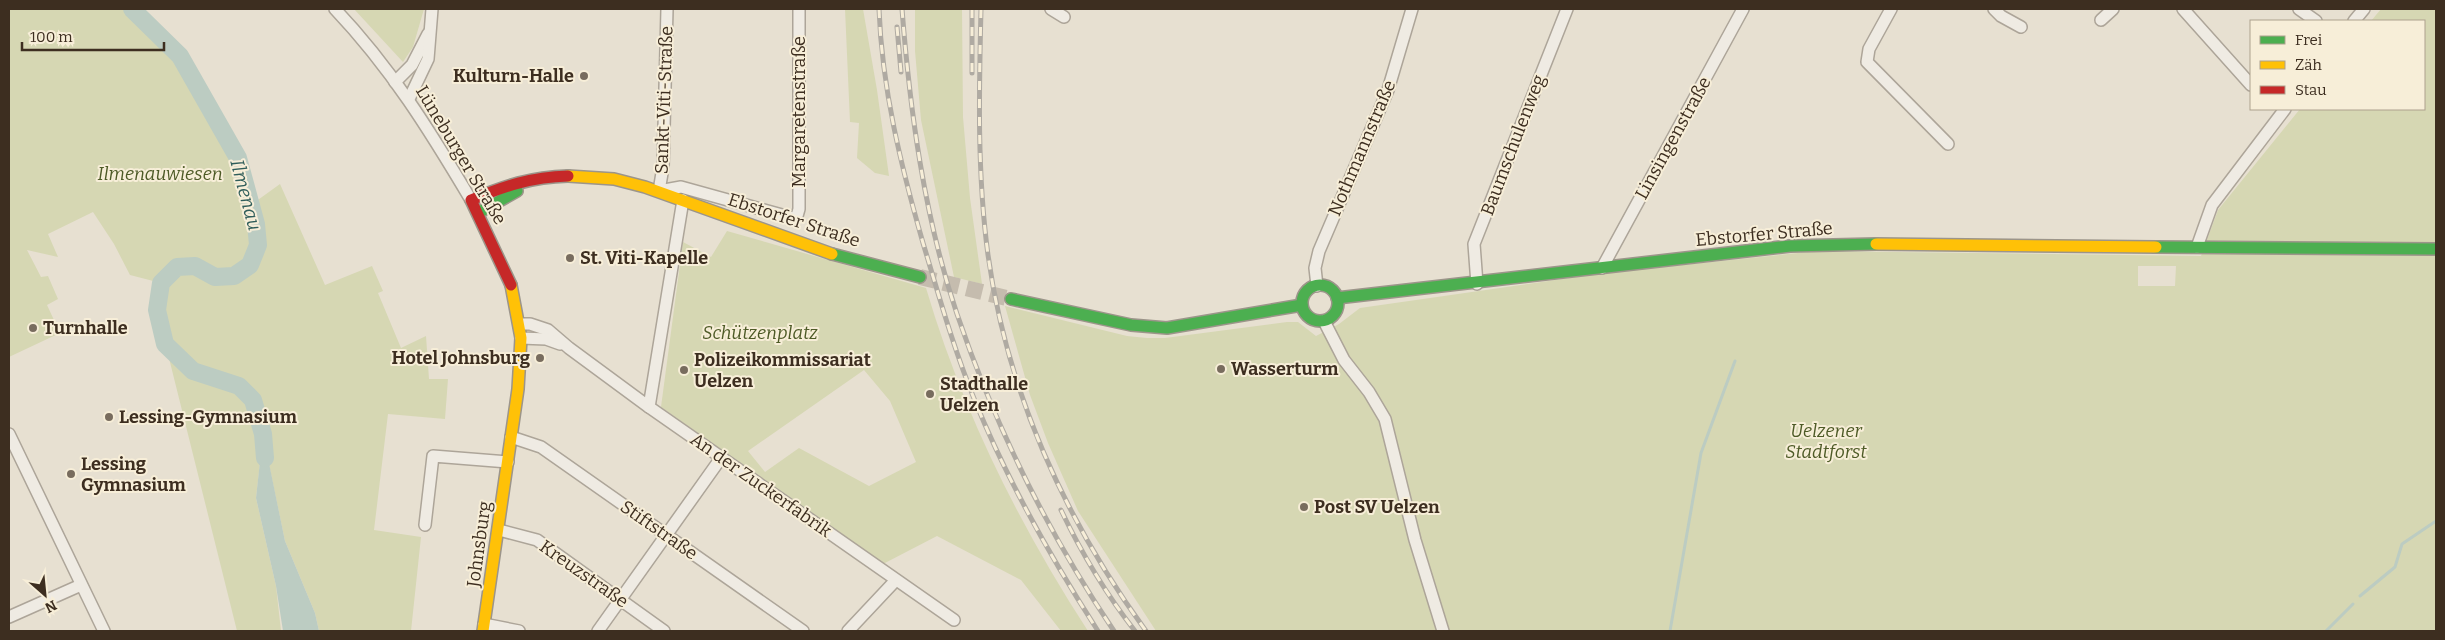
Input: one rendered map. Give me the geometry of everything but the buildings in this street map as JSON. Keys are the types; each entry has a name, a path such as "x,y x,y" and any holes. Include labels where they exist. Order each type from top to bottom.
{"main road":[{"name":"Ebstorfer Straße","path":"478,213 516,192 564,176"},
{"name":"Ebstorfer Straße","path":"471,200 513,184 564,176 613,178 659,191 796,242 920,277"},
{"name":"Lüneburger Straße","path":"471,200 511,283 520,324 521,338"},
{"name":"Ebstorfer Straße","path":"1337,298 1477,284 1820,244 2436,249"},
{"path":"1317,286 1329,288 1337,298 1334,314 1324,321 1312,320 1307,316 1302,306 1306,293 1317,286"},
{"path":"1011,299 1131,326 1160,328 1189,326 1302,306"},
{"name":"Johnsburg","path":"484,628 508,462 521,358 521,338"}],"street":[{"name":"Lüneburger Straße","path":"334,9 355,30 409,99 471,200"},
{"path":"409,99 428,59 432,9"},
{"name":"Sankt-Viti-Straße","path":"659,191 663,167 667,9"},
{"name":"Margaretenstraße","path":"797,216 799,209 799,9"},
{"path":"1051,9 1064,17"},
{"name":"Nothmannstraße","path":"1317,286 1315,268 1319,251 1388,90 1412,9"},
{"name":"Baumschulenweg","path":"1477,284 1474,244 1567,9"},
{"name":"Linsingenstraße","path":"1602,268 1743,9"},
{"path":"1891,9 1869,49 1867,62 1948,144"},
{"path":"1994,9 2001,16 2021,27"},
{"path":"2101,20 2113,9"},
{"path":"2182,9 2250,84"},
{"path":"2299,9 2315,20"},
{"path":"2355,20 2364,9"},
{"path":"395,82 417,56 430,28"},
{"path":"2197,248 2212,205 2279,111"},
{"name":"Ebstorfer Straße","path":"659,191 681,187 787,218 797,216"},
{"path":"649,408 683,200"},
{"path":"1324,321 1344,360 1369,392 1385,419 1415,540 1443,631"},
{"name":"An der Zuckerfabrik","path":"520,324 530,324 548,330 649,408 895,581 954,620"},
{"name":"An der Zuckerfabrik","path":"521,338 546,338 569,348"},
{"path":"9,434 104,631"},
{"name":"Stiftstraße","path":"511,437 541,447 803,631"},
{"path":"425,525 433,456 508,462"},
{"path":"598,631 721,458"},
{"name":"Kreuzstraße","path":"499,530 537,540 664,631"},
{"path":"848,631 895,581"},
{"path":"9,617 81,585"},
{"path":"484,628 519,631"}],"green space":[{"name":"Ilmenauwiesen","path":"9,9 132,9 180,56 238,158 251,205 280,184 325,285 372,266 383,291 378,293 401,348 426,336 429,379 448,379 445,419 388,414 374,530 421,537 411,631 319,631 315,613 285,541 263,436 256,498 276,586 281,631 237,631 157,310 161,283 130,275 114,244 93,212 48,234 58,257 27,250 41,277 48,276 58,299 47,305 60,333 9,357"},
{"path":"354,9 424,9 413,47 403,62"},
{"path":"845,9 863,9 889,176 875,173 857,158 859,123 850,122"},
{"path":"915,9 962,9 963,117 970,198 982,284 954,277 921,120 915,51"},
{"name":"Uelzener Stadtforst","path":"2381,9 2436,9 2436,631 1156,631 1078,511 1048,443 1030,395 1005,306 1127,336 1147,338 1165,338 1287,322 1298,322 1316,336 1339,324 1360,308 1604,273 1818,251 2201,256 2218,210 2299,110 2425,110 2425,20 2372,20","holes":["2138,266 2176,266 2175,286 2138,286"]},
{"name":"Schützenplatz","path":"727,231 926,288 957,378 995,466 1039,550 1088,631 1061,631 1021,580 937,536 883,564 661,407 683,242 711,257","holes":["864,370 890,401 916,462 869,486 799,448 765,472 748,451"]}],"shaded area":[{"path":"263,434 285,541 315,613 319,631 283,631 276,586 256,498"}],"waterway":[{"name":"Ilmenau","path":"132,9 180,56 238,158 256,224 258,245 250,265 234,276 215,277 195,266 177,267 161,283 157,310 165,344 193,371 239,386 253,400 263,434 265,458"},
{"path":"1670,631 1701,453 1735,361"},
{"path":"2360,596 2395,567 2402,544 2436,521"},
{"path":"2326,631 2353,604"}],"tunnel":[{"path":"920,277 1011,299"}],"railway":[{"path":"879,9 888,98 900,156 923,243 960,362 988,431 1016,490 1047,548 1098,631"},
{"path":"902,9 909,86 920,163 945,277 957,314 988,397 1025,478 1067,556 1114,631"},
{"path":"972,9 972,73"},
{"path":"981,9 980,163 984,224 997,306 1009,356 1025,405 1065,499 1090,545 1146,631"},
{"path":"897,27 901,72"},
{"path":"1061,510 1095,572 1135,631"}],"traffic: fast":[{"path":"478,213 517,191"},
{"path":"1337,298 1790,246 1876,244"},
{"path":"2156,247 2436,249"},
{"path":"832,254 920,277"},
{"path":"1320,285 1332,291 1338,303 1332,315 1320,321 1308,315 1302,303 1308,291 1320,285"},
{"path":"1011,299 1131,325 1167,328 1302,305"}],"traffic: slow":[{"path":"568,176 614,179 645,187 832,254"},
{"path":"1876,244 2156,247"},
{"path":"483,631 518,389 521,338 511,285"}],"traffic: jam":[{"path":"511,285 471,200 518,183 542,178 568,176"}],"place":[{"name":"Kulturn-Halle","path":"584,76"},
{"name":"St. Viti-Kapelle","path":"570,258"},
{"name":"Turnhalle","path":"33,328"},
{"name":"Hotel Johnsburg","path":"540,358"},
{"name":"Wasserturm","path":"1221,369"},
{"name":"Polizeikommissariat Uelzen","path":"684,370"},
{"name":"Stadthalle Uelzen","path":"930,394"},
{"name":"Lessing-Gymnasium","path":"109,417"},
{"name":"Lessing Gymnasium","path":"71,474"},
{"name":"Post SV Uelzen","path":"1304,507"}]}
